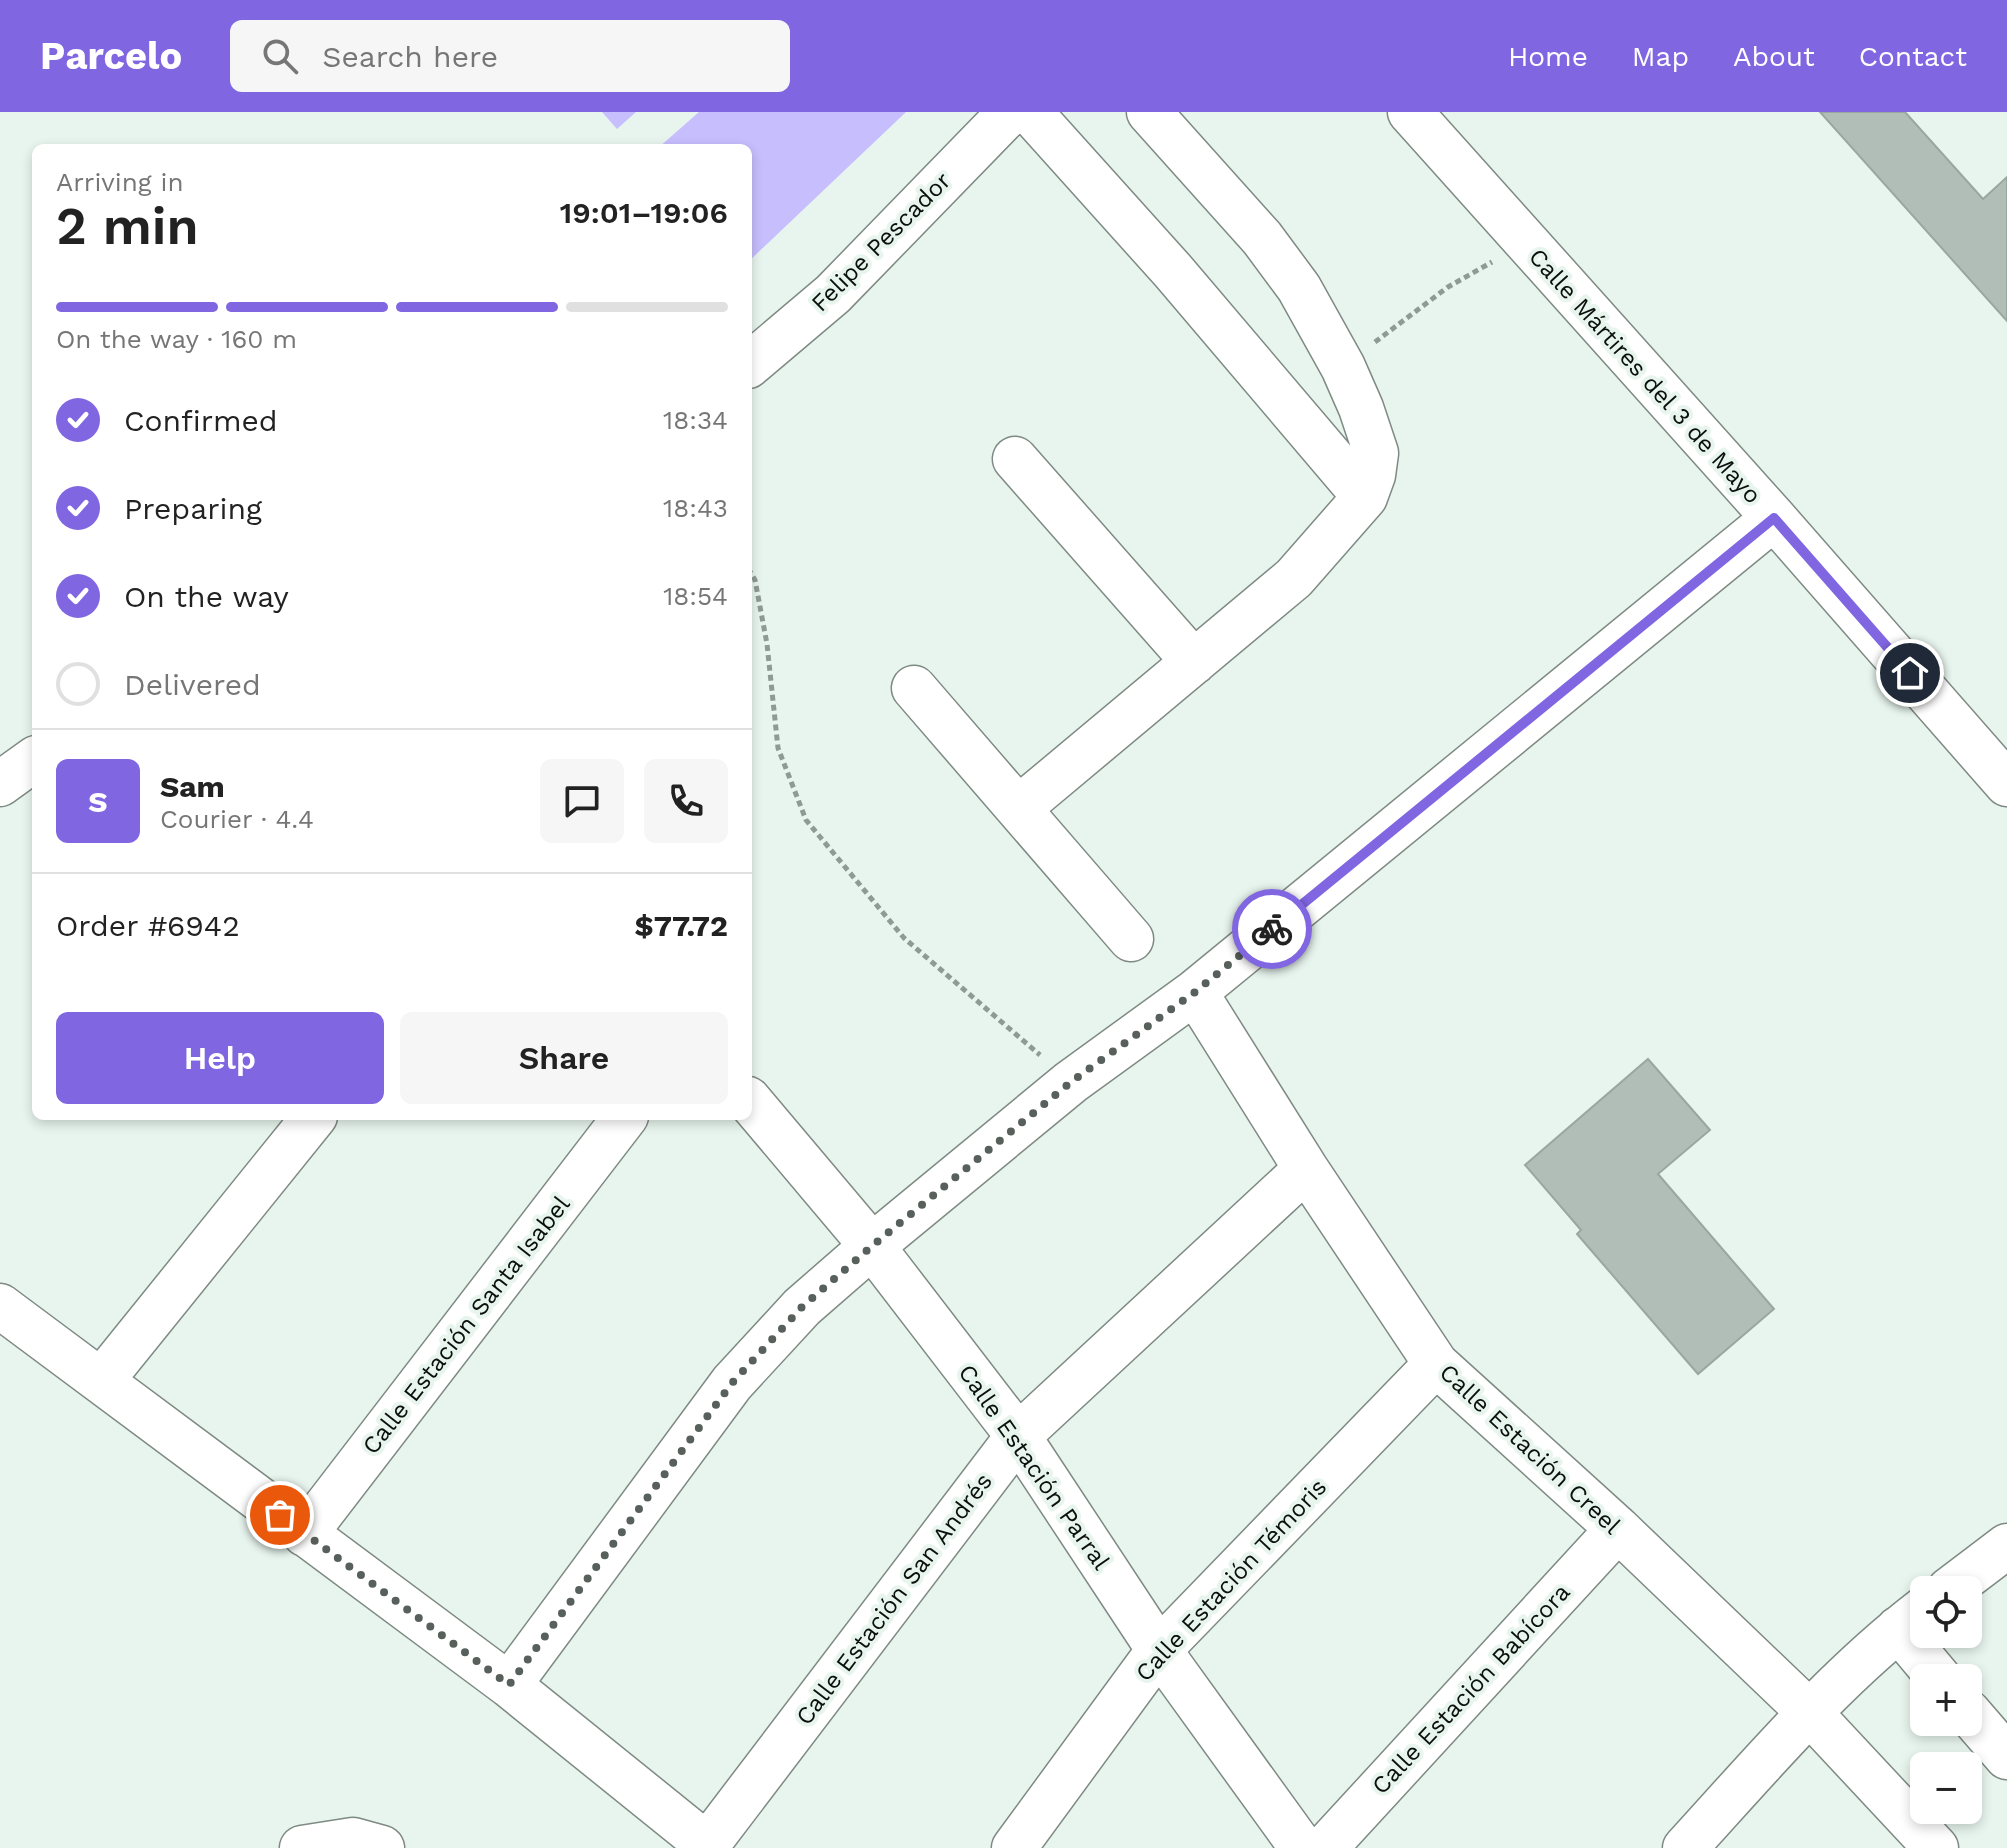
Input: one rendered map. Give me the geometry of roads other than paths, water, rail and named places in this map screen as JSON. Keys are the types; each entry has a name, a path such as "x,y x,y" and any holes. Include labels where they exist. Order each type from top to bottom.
{"street":[{"name":"Felipe Pescador","path":"752,363 833,294 1010,112"},
{"path":"1030,112 1173,271 1365,497"},
{"path":"1019,808 1294,578 1365,497 1373,475 1376,453 1361,408 1343,367 1299,288 1262,238 1149,112"},
{"name":"Calle Mártires del 3 de Mayo","path":"1410,112 1774,518 2007,784"},
{"path":"1320,443 1361,408"},
{"path":"1015,459 1194,662"},
{"path":"509,1685 732,1383 802,1307 1071,1082 1195,992 1774,518"},
{"path":"914,688 1131,939"},
{"path":"0,784 32,761"},
{"name":"Calle Estación Creel","path":"1195,992 1306,1169 1436,1364 1618,1529 1809,1712 1936,1848"},
{"name":"Calle Estación Parral","path":"752,1104 872,1246 1018,1436 1159,1650 1302,1848"},
{"path":"102,1380 312,1120"},
{"name":"Calle Estación Santa Isabel","path":"305,1534 623,1120"},
{"name":"Calle Estación San Andrés","path":"709,1846 1018,1436 1306,1169"},
{"path":"0,1306 509,1685 709,1846"},
{"name":"Calle Estación Témoris","path":"1014,1848 1159,1650 1436,1364"},
{"name":"Calle Estación Babícora","path":"1325,1848 1618,1529"},
{"path":"1967,1576 2007,1546"},
{"path":"1685,1848 1809,1712 1910,1620"},
{"path":"1982,1728 2007,1757"},
{"path":"302,1848 353,1840 382,1848"}]}
